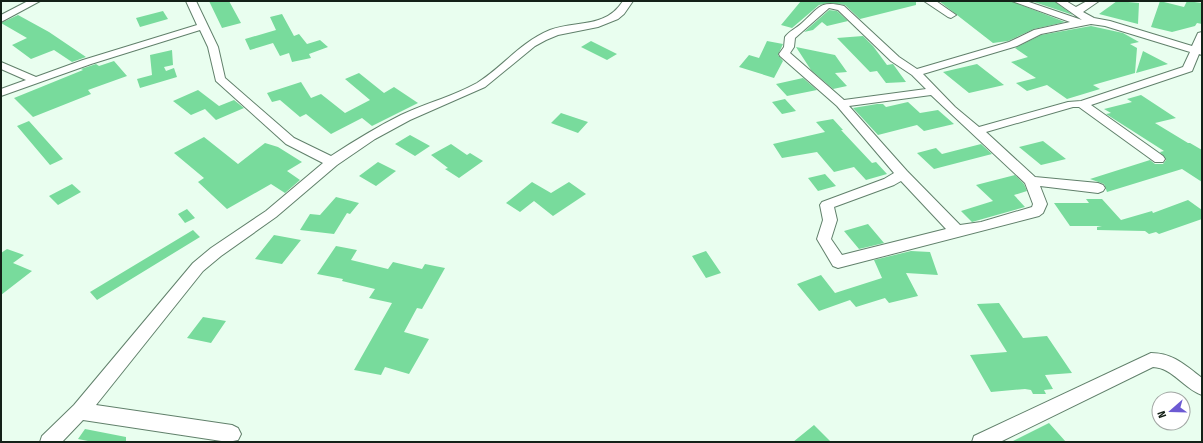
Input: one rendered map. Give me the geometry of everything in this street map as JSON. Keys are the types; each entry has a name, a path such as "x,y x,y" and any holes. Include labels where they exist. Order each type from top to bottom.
{"street":[{"path":"1,19 35,1"},
{"path":"191,1 212,47 220,79 290,141 332,162"},
{"path":"49,442 80,411 198,267 216,252 271,214 332,162 371,136 406,117 481,85 531,44 542,38 554,32 594,25 616,17 628,1"},
{"path":"929,1 951,15"},
{"path":"1017,1 1087,22 1106,23 1199,51"},
{"path":"1060,1 1077,11 1087,22"},
{"path":"1077,11 1094,1"},
{"path":"902,174 889,182 827,205 830,220 824,239 838,262 957,231 982,227 1034,213 1038,210 1040,204 1030,181 977,131 932,92 916,73 896,60 841,8 830,4 818,8 809,22 790,37 789,47 784,54 841,104 902,174 957,231"},
{"path":"916,73 1013,44 1038,32 1087,22"},
{"path":"1,93 34,80 203,26"},
{"path":"977,131 1072,104 1082,104 1188,69 1199,51 1202,35"},
{"path":"1,65 34,80"},
{"path":"841,104 932,92"},
{"path":"1082,104 1159,160"},
{"path":"1030,181 1098,188"},
{"path":"981,442 1151,360 1162,359 1170,362 1202,387"},
{"path":"80,411 232,434"}],"building":[{"path":"209,1 229,1 241,23 222,28"},
{"path":"801,1 916,1 916,5 860,19 845,5 829,3 819,5 792,28 781,25"},
{"path":"939,1 1011,1 1065,22 1034,29 1008,41 993,43"},
{"path":"1031,1 1054,1 1073,15"},
{"path":"1117,1 1139,3 1138,24 1099,14"},
{"path":"1160,1 1184,7 1187,1 1202,3 1202,24 1197,23 1195,26 1172,32 1151,27"},
{"path":"829,10 837,11 848,21 827,26 822,22 813,30 804,32"},
{"path":"163,11 168,19 140,27 136,18"},
{"path":"282,14 294,36 299,34 307,44 320,40 328,47 309,54 311,58 292,62 289,53 280,56 273,43 250,50 245,39 276,30 270,17"},
{"path":"18,15 49,32 86,57 72,62 54,50 31,59 12,45 27,38 1,23"},
{"path":"1091,26 1123,33 1139,42 1130,44 1137,48 1135,73 1093,85 1100,89 1067,99 1047,85 1027,91 1016,83 1036,78 1011,62 1028,57 1015,48 1041,35"},
{"path":"863,36 873,46 887,65 893,64 906,82 886,83 877,71 870,72 837,38"},
{"path":"591,41 617,54 607,60 581,47"},
{"path":"767,41 783,44 778,55 783,61 774,78 739,67 749,55 759,58"},
{"path":"796,47 835,55 847,72 835,73 847,86 833,89 811,70"},
{"path":"172,50 173,65 164,67 166,71 174,68 177,77 140,88 137,79 152,75 150,55"},
{"path":"1143,51 1168,64 1136,73"},
{"path":"114,61 127,76 88,90 91,94 33,117 14,98 83,70 81,69 96,64 99,66"},
{"path":"977,64 1004,85 969,93 943,72"},
{"path":"359,73 384,93 394,87 418,103 372,126 362,118 331,134 306,114 300,117 280,100 272,102 267,93 301,82 311,98 321,94 345,113 370,100 345,79"},
{"path":"803,78 817,90 787,96 776,84"},
{"path":"198,90 219,106 234,100 244,108 216,120 205,109 191,115 173,101"},
{"path":"1141,95 1176,118 1155,123 1202,150 1202,182 1182,169 1107,192 1104,184 1090,179 1150,160 1155,164 1163,164 1166,160 1160,152 1164,151 1106,114 1111,113 1104,109 1132,102 1127,99"},
{"path":"785,99 796,111 782,114 772,102"},
{"path":"908,102 920,113 938,110 954,124 924,131 917,125 878,135 853,108 877,104 883,104 886,107"},
{"path":"561,113 588,122 578,133 551,123"},
{"path":"833,119 843,130 841,130 872,163 876,162 887,174 866,180 854,167 834,172 817,152 782,158 773,144 825,132 816,122"},
{"path":"29,121 63,159 50,165 17,126"},
{"path":"410,135 430,146 415,156 395,144"},
{"path":"204,137 238,164 265,143 278,147 302,162 287,171 300,180 285,193 271,184 227,209 198,182 204,178 174,153"},
{"path":"1043,141 1066,159 1041,165 1019,147"},
{"path":"451,144 467,155 470,153 483,161 459,178 445,169 448,168 431,155"},
{"path":"981,144 992,154 934,169 917,153 936,148 942,154"},
{"path":"378,162 396,171 376,186 359,176"},
{"path":"825,174 836,186 818,191 808,178"},
{"path":"1015,175 1024,184 1027,191 1014,195 1025,207 972,222 961,211 993,201 976,185"},
{"path":"532,182 551,193 569,182 586,194 553,216 534,201 520,212 506,203"},
{"path":"72,184 81,192 58,205 49,196"},
{"path":"336,197 359,203 350,214 347,213 334,234 300,230 310,214 320,215"},
{"path":"1086,199 1102,199 1121,220 1152,211 1153,213 1188,200 1202,210 1202,219 1159,234 1156,232 1149,234 1145,231 1097,230 1097,227 1102,226 1070,226 1054,203 1089,203"},
{"path":"187,209 195,218 185,223 178,214"},
{"path":"868,224 884,243 859,249 844,231"},
{"path":"193,230 200,237 97,300 90,292"},
{"path":"274,235 301,240 282,264 255,259"},
{"path":"336,246 357,250 351,260 388,269 393,262 422,269 425,264 445,268 422,309 417,308 404,332 429,339 409,374 385,367 381,375 354,370 392,303 369,298 375,289 342,281 343,279 317,274"},
{"path":"7,249 24,255 13,263 32,271 1,295 1,253"},
{"path":"706,251 721,273 706,278 692,256"},
{"path":"911,251 930,252 938,275 906,273 918,296 889,303 885,298 856,307 850,300 819,311 797,284 821,275 835,293 882,278 874,260"},
{"path":"999,303 1023,338 1047,336 1072,373 1045,375 1053,389 1044,390 1046,394 1033,394 1031,390 1025,389 991,392 970,355 1007,352 977,304"},
{"path":"203,317 226,321 211,343 187,338"},
{"path":"1049,423 1066,442 1011,442"},
{"path":"814,425 831,442 793,442"},
{"path":"85,429 126,437 126,442 93,442 78,439"}]}
